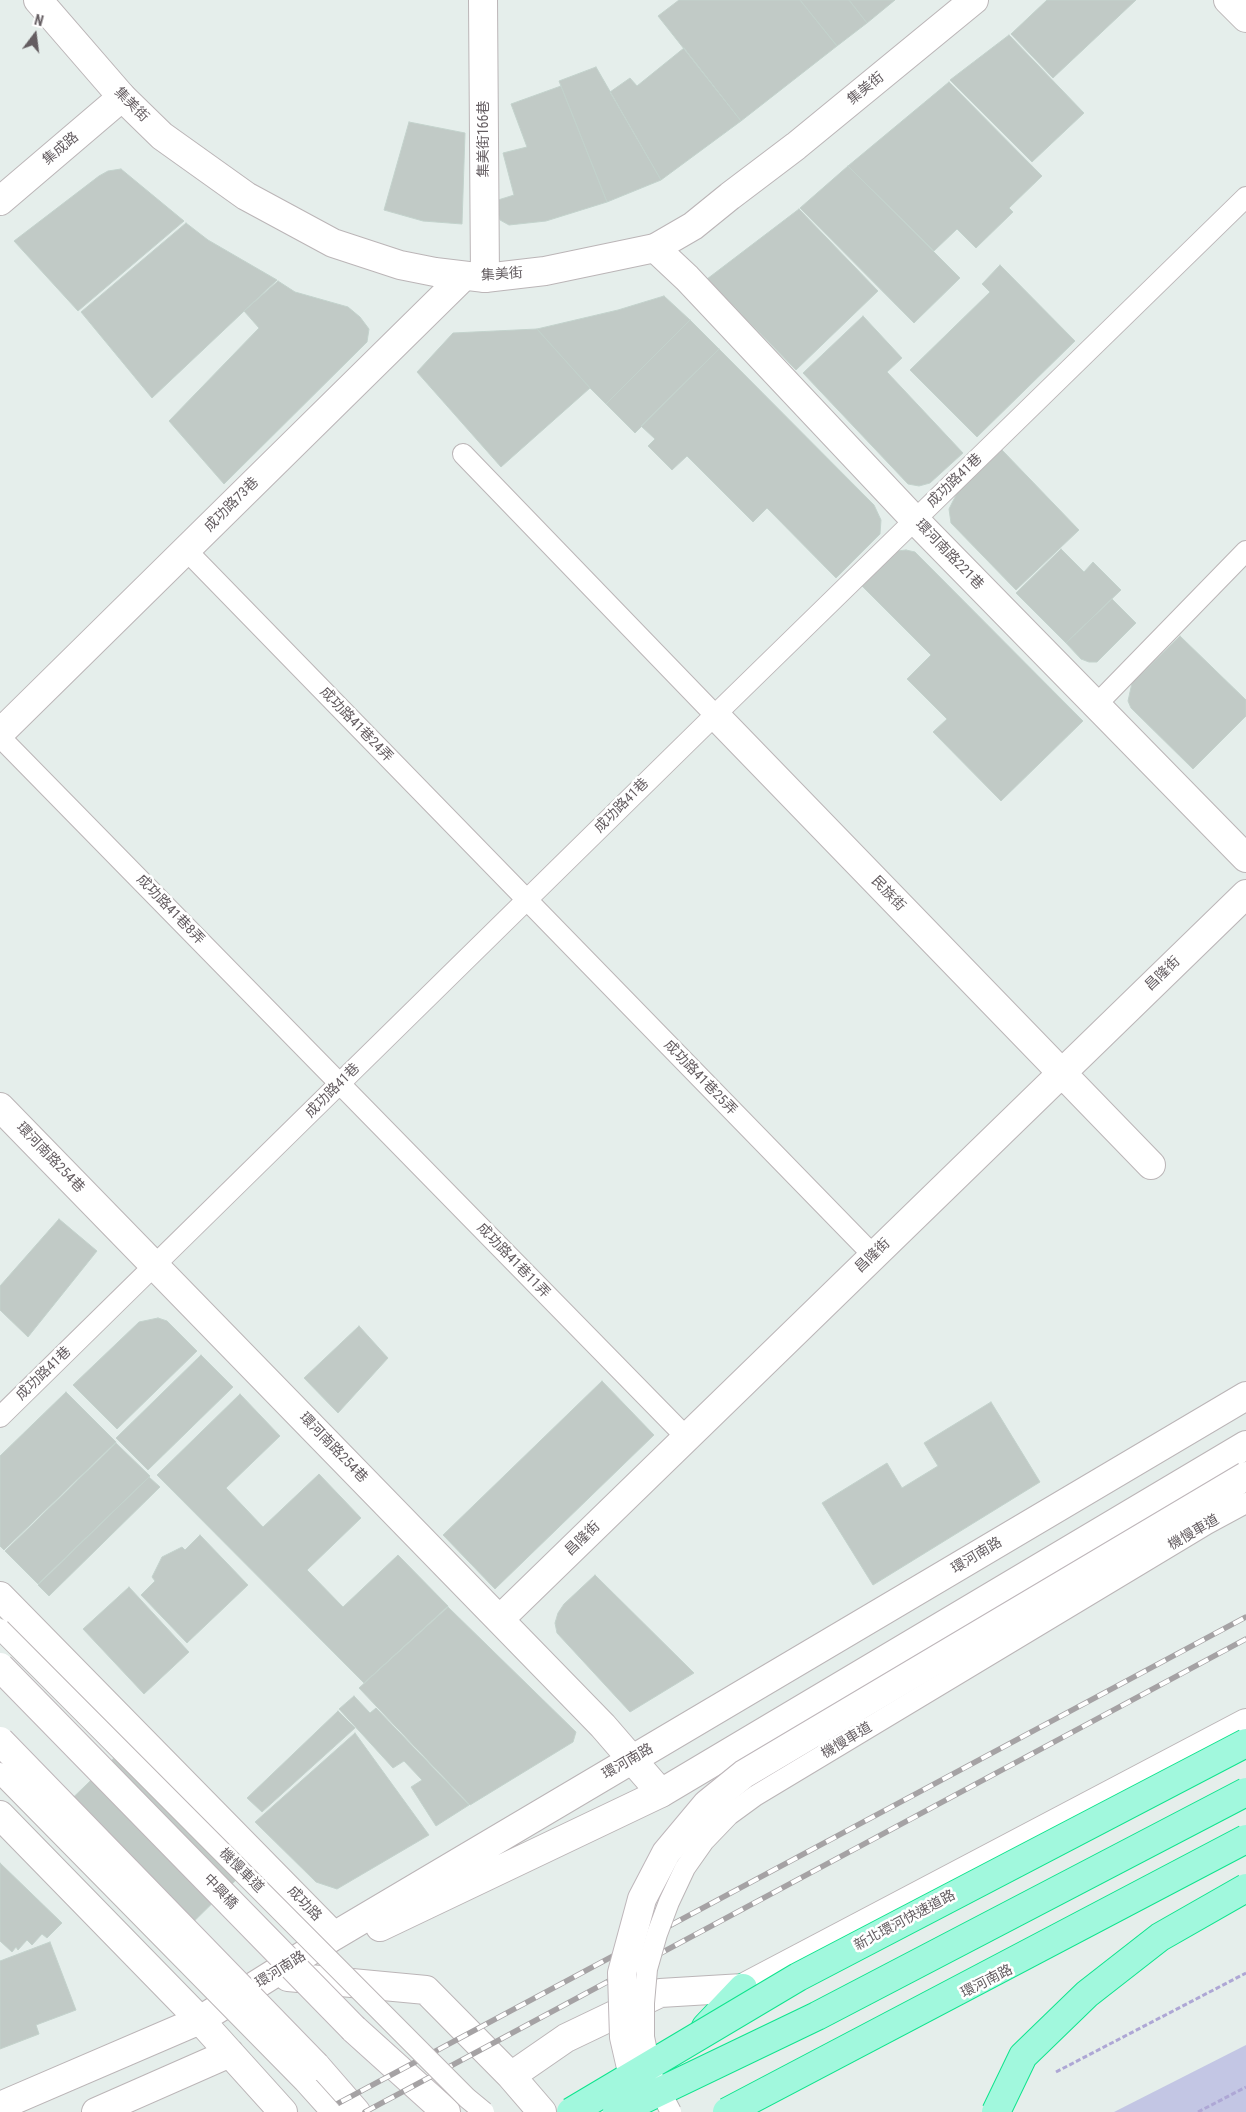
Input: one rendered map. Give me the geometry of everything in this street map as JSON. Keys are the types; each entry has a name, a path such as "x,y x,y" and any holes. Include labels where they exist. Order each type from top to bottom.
{"highway":[{"name":"新北環河快速道路","path":"571,2112 798,1978 1246,1743"},
{"path":"618,2112 817,2016 1246,1792"},
{"path":"726,2112 1246,1839"},
{"path":"996,2112 1023,2056 1087,1994 1160,1936 1246,1888"},
{"path":"579,2112 684,2050 744,1988"}],"street":[{"name":"集美街","path":"38,0 122,97 162,136 246,196 333,243 400,264 474,277 545,271 655,248 692,226 796,146 974,0"},
{"name":"集美街166巷","path":"474,277 483,0"},
{"path":"1228,0 1246,18"},
{"name":"集成路","path":"0,201 122,97"},
{"name":"環河南路221巷","path":"655,248 687,278 914,520 1246,858"},
{"name":"成功路73巷","path":"0,733 186,550 474,277"},
{"name":"民族街","path":"715,715 1151,1165"},
{"name":"昌隆街","path":"500,1619 1246,894"},
{"name":"環河南路254巷","path":"0,1107 604,1726 661,1793"},
{"name":"環河南路","path":"0,2106 200,2020 334,1936 1246,1396"},
{"name":"環河南路","path":"277,1976 661,1793 1246,1445"},
{"path":"649,2112 635,2085 624,2037 622,1974 642,1899 666,1853 707,1804 744,1774 1246,1476"},
{"name":"成功路","path":"0,1596 334,1936"},
{"name":"中興橋","path":"0,1667 354,2029 446,2112"},
{"path":"511,2076 566,2038 660,1993 744,1988 1246,1723"},
{"path":"0,1741 316,2066 356,2112"},
{"path":"0,1814 200,2020 283,2112"},
{"name":"環河南路","path":"726,2112 966,1993 1246,1848"},
{"path":"96,2112 230,2053 277,1976 334,1936"},
{"path":"277,1976 426,1990 511,2076 542,2112"}],"lane":[{"name":"成功路41巷","path":"0,1417 914,520 1246,198"},
{"path":"463,454 715,715"},
{"name":"成功路41巷24弄","path":"186,550 527,900"},
{"path":"1096,705 1246,551"},
{"name":"成功路41巷8弄","path":"0,737 340,1084"},
{"name":"成功路41巷25弄","path":"527,900 874,1256"},
{"name":"成功路41巷11弄","path":"340,1084 687,1438"},
{"name":"機慢車道","path":"671,2112 652,2076 644,2037 647,1969 669,1902 685,1868 704,1841 729,1815 755,1796 1207,1524 1246,1503"},
{"name":"機慢車道","path":"0,1629 467,2098 484,2112"},
{"path":"0,1773 297,2075 331,2112"}],"path":[{"path":"1055,2072 1246,1973"},
{"path":"1198,2112 1246,2088"}],"shaded area":[{"path":"1246,2045 1246,2112 1114,2112"}],"building":[{"path":"679,0 800,0 837,46 741,121 658,16"},
{"path":"800,0 849,0 867,23 837,46"},
{"path":"849,0 895,0 867,23"},
{"path":"1047,0 1136,0 1053,78 1011,34"},
{"path":"1009,35 1084,113 1032,162 950,80"},
{"path":"684,48 741,121 661,180 610,92 630,78 637,86"},
{"path":"596,67 661,180 607,202 559,81"},
{"path":"949,82 1042,176 1009,208 1013,212 976,248 957,229 934,251 848,166"},
{"path":"561,86 607,202 546,221 509,225 500,220 495,201 514,195 503,153 527,147 511,104"},
{"path":"409,122 465,133 462,224 423,221 384,210"},
{"path":"848,166 960,278 914,323 800,208"},
{"path":"121,169 184,221 78,311 14,241 99,176 108,171"},
{"path":"799,209 878,291 796,370 707,279"},
{"path":"186,223 208,240 277,280 152,398 81,312"},
{"path":"1000,265 1075,341 977,437 910,370 990,292 982,284"},
{"path":"278,281 295,292 348,307 360,317 369,329 367,342 224,484 169,421 259,328 244,311"},
{"path":"664,296 690,320 606,404 537,329 618,310"},
{"path":"863,316 902,358 887,372 963,453 930,483 919,486 908,484 803,373"},
{"path":"690,320 719,349 635,433 606,404"},
{"path":"537,329 590,388 501,467 417,372 453,333"},
{"path":"719,349 874,505 881,520 880,534 836,578 767,508 753,522 687,456 672,470 648,446 655,439 641,426"},
{"path":"1002,450 1079,530 1016,590 951,523 949,509 958,491"},
{"path":"1061,549 1084,572 1093,562 1121,590 1066,643 1016,593"},
{"path":"897,551 915,552 1083,721 1001,801 933,732 947,719 907,679 931,655 862,586"},
{"path":"1112,599 1136,623 1097,662 1081,659 1066,643"},
{"path":"1180,636 1246,700 1246,716 1193,769 1131,708 1128,701 1132,683"},
{"path":"59,1219 97,1251 28,1337 0,1310 0,1286"},
{"path":"158,1318 167,1321 197,1351 117,1429 73,1385 139,1322"},
{"path":"359,1326 388,1358 338,1413 304,1378"},
{"path":"201,1355 233,1387 148,1470 116,1438"},
{"path":"602,1381 654,1435 495,1589 443,1535"},
{"path":"66,1392 116,1442 4,1550 0,1546 0,1456"},
{"path":"240,1394 280,1436 226,1488 263,1527 319,1474 361,1518 307,1570 343,1607 398,1555 448,1606 364,1683 157,1475"},
{"path":"991,1402 1040,1482 873,1585 822,1503 887,1463 902,1488 938,1466 924,1443"},
{"path":"116,1443 150,1476 38,1584 5,1551"},
{"path":"149,1477 160,1487 49,1596 38,1585"},
{"path":"200,1535 248,1585 187,1643 141,1595 155,1581 152,1577 162,1557 182,1547 185,1550"},
{"path":"595,1575 694,1673 630,1712 557,1633 555,1623 558,1613 564,1604"},
{"path":"129,1587 189,1652 144,1694 83,1629"},
{"path":"448,1607 576,1732 573,1742 470,1805 359,1688"},
{"path":"354,1696 370,1713 376,1708 469,1805 436,1826 411,1787 422,1780 404,1761 393,1768 339,1709"},
{"path":"338,1711 355,1728 262,1812 247,1798"},
{"path":"355,1733 429,1835 337,1889 316,1882 255,1822"},
{"path":"116,1756 237,1879 176,1939 54,1816"},
{"path":"0,1863 62,1923 47,1938 42,1934 32,1945 27,1940 18,1950 16,1947 12,1952 0,1941"},
{"path":"50,1942 76,2010 36,2025 39,2034 0,2049 0,1961"}],"railway":[{"path":"322,2112 1246,1617"},
{"path":"365,2112 1246,1639"}]}
